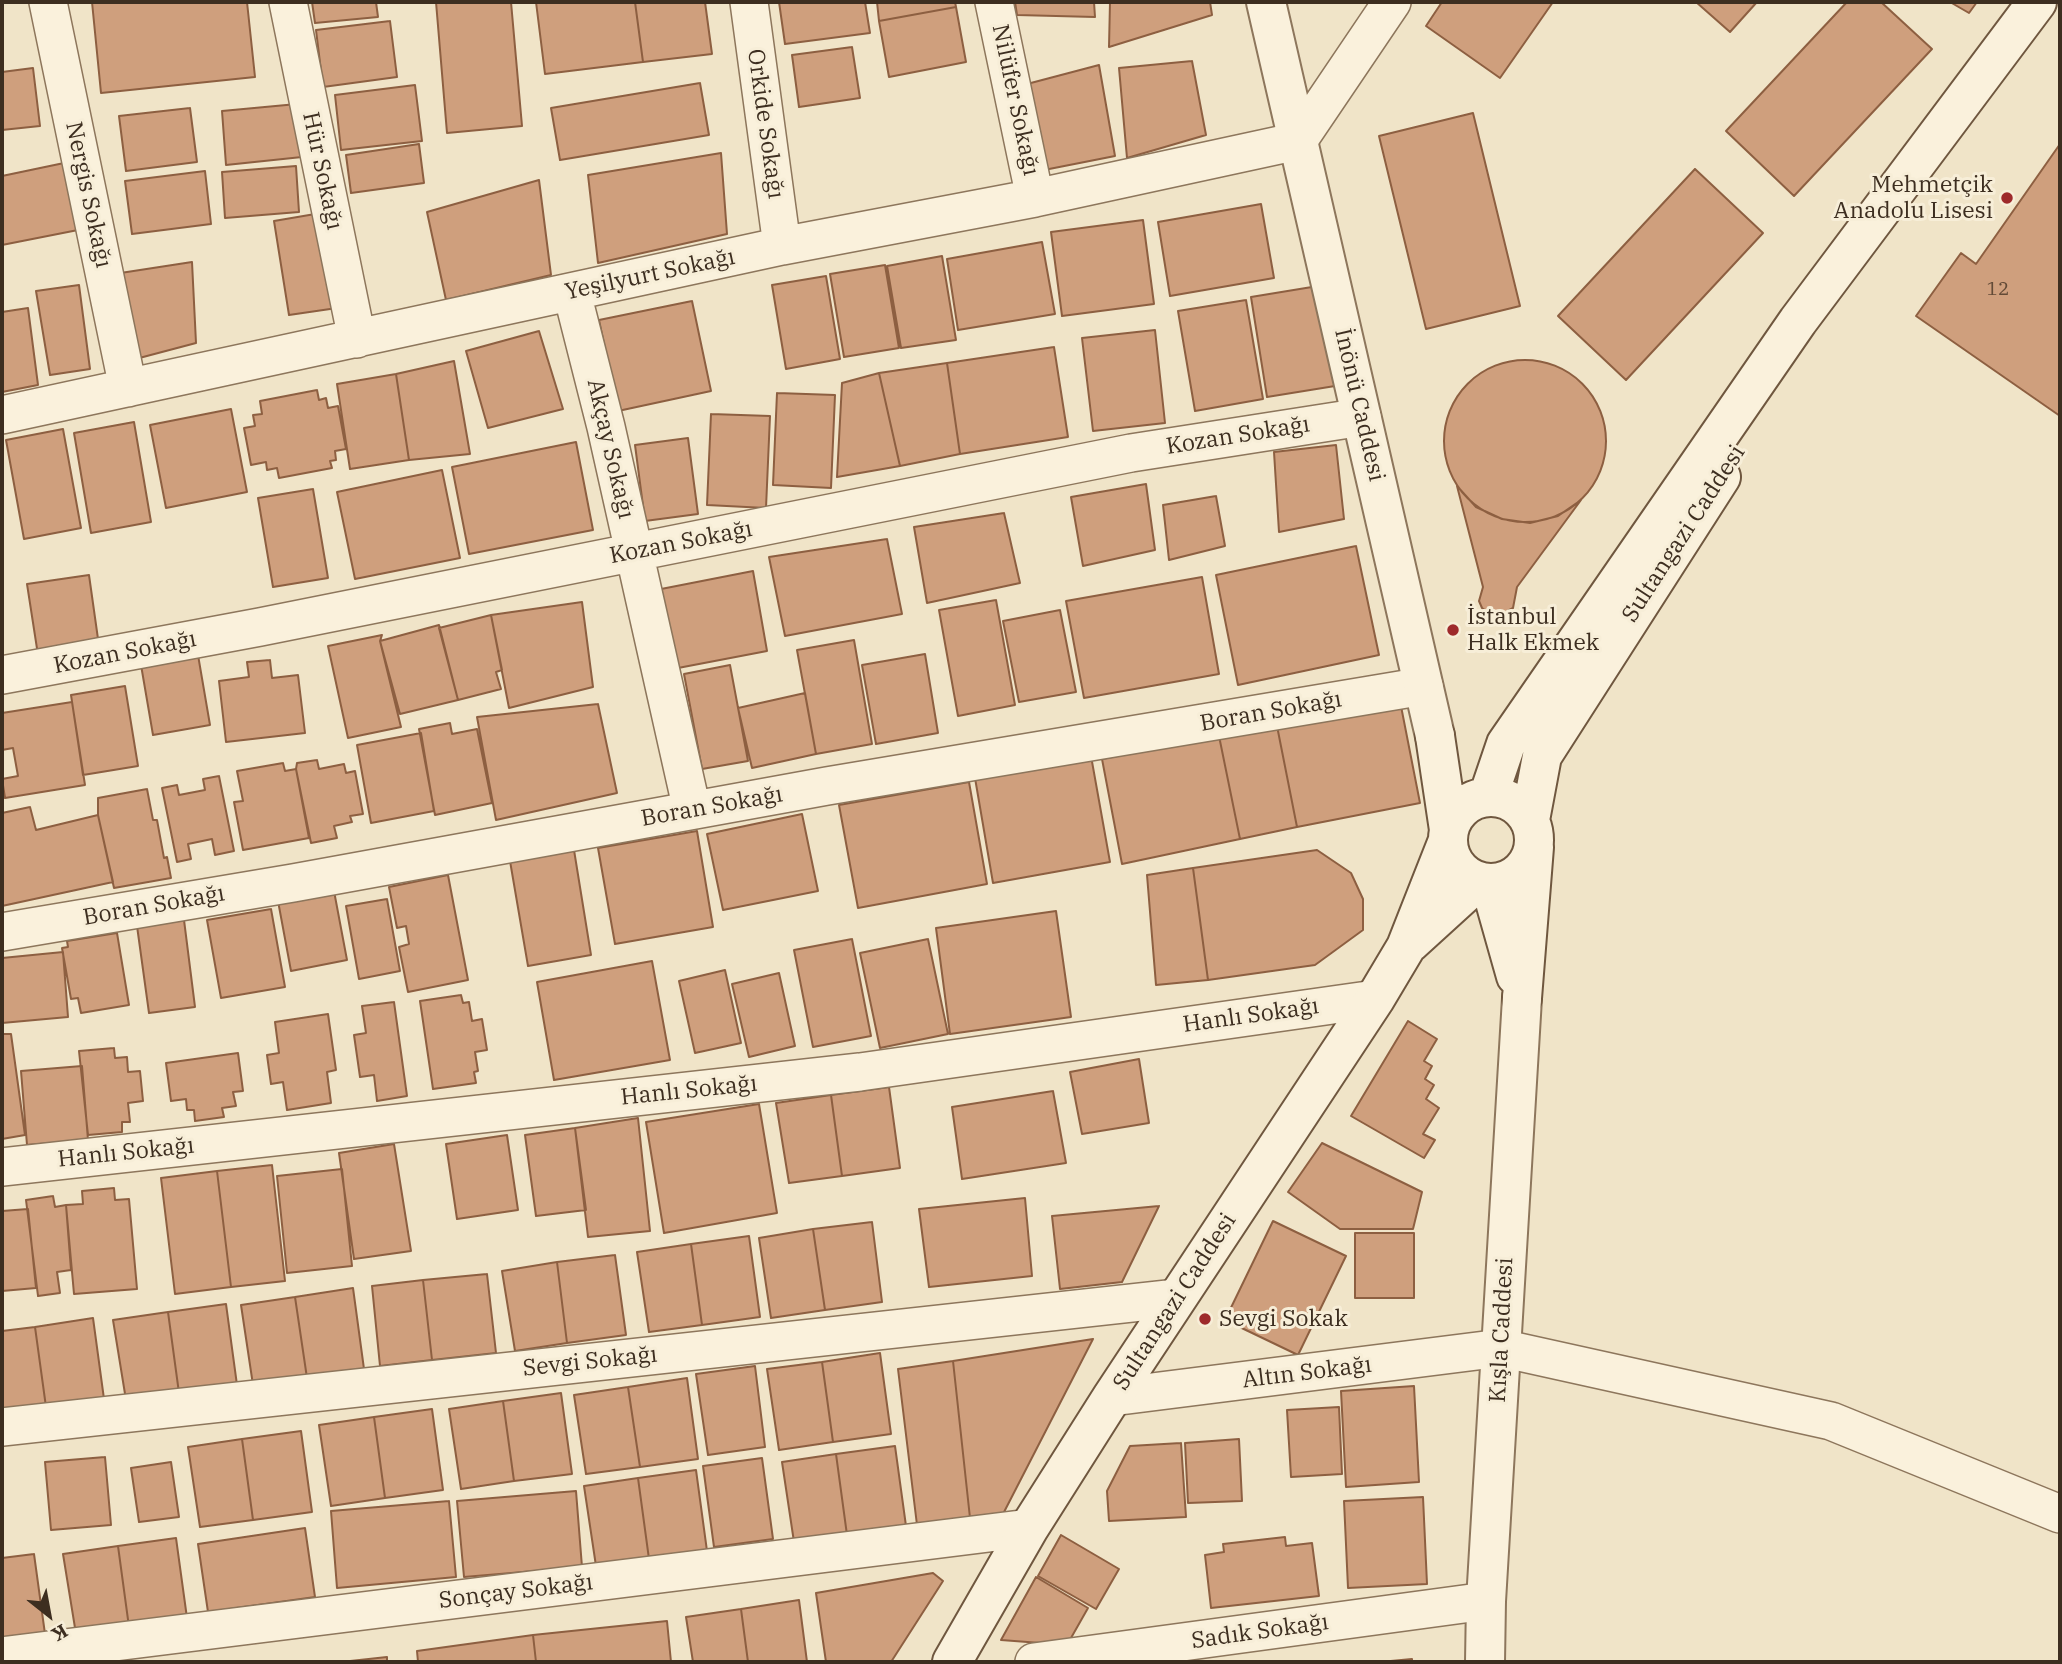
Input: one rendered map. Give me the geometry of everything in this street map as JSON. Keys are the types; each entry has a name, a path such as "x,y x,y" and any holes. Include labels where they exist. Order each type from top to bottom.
{"main road":[{"name":"İnönü Caddesi","path":"1266,2 1436,736 1482,798"},
{"name":"Sultangazi Caddesi","path":"952,1662 1029,1528 1112,1397 1375,999 1406,947 1454,817 1463,807 1482,798 1506,744 1798,321 2037,2"},
{"name":"Sultangazi Caddesi","path":"1406,947 1483,883 1503,883 1515,877 1531,858 1542,756 1796,359 1798,321"},
{"path":"1436,736 1448,836 1456,867 1466,876 1483,883"},
{"path":"1482,798 1513,802 1523,810 1532,833"},
{"name":"Kışla Caddesi","path":"1485,1662 1486,1601 1532,833"},
{"name":"Kışla Caddesi","path":"1483,883 1522,999"}],"street":[{"name":"Nergis Sokağı","path":"48,2 128,388"},
{"name":"Hür Sokağı","path":"288,2 357,339"},
{"name":"Orkide Sokağı","path":"749,2 782,246"},
{"name":"Nilüfer Sokağı","path":"995,2 1035,198"},
{"path":"1298,141 1392,2"},
{"name":"Yeşilyurt Sokağı","path":"2,415 782,246 1035,198 1298,141"},
{"name":"Akçay Sokağı","path":"572,293 692,810"},
{"name":"Kozan Sokağı","path":"2,676 1131,453 1362,416"},
{"name":"Boran Sokağı","path":"2,932 293,883 692,810 1424,686"},
{"name":"Hanlı Sokağı","path":"2,1167 860,1072 1375,999"},
{"name":"Sevgi Sokağı","path":"2,1427 1177,1298"},
{"name":"Altın Sokağı","path":"1112,1397 1501,1348 1831,1421 2060,1514"},
{"name":"Sonçay Sokağı","path":"2,1656 1029,1528"},
{"name":"Sadık Sokağı","path":"1034,1662 1486,1601"}],"building":[{"path":"92,2 247,2 255,77 101,93"},
{"path":"312,2 376,2 378,17 315,23"},
{"path":"436,2 511,2 522,126 447,133"},
{"path":"536,2 635,2 643,62 545,74"},
{"path":"635,2 705,2 712,54 643,62"},
{"path":"779,2 865,2 870,33 785,44"},
{"path":"877,2 955,2 956,7 879,21"},
{"path":"1015,2 1094,2 1095,17 1017,15"},
{"path":"1110,2 1210,2 1212,15 1109,47"},
{"path":"1442,2 1553,2 1500,78 1426,26"},
{"path":"1696,2 1757,2 1730,32"},
{"path":"1847,2 1881,2 1932,49 1794,196 1726,131"},
{"path":"1950,2 1977,2 1969,13"},
{"path":"956,7 966,62 889,77 879,21"},
{"path":"390,21 397,77 323,87 316,30"},
{"path":"852,47 860,98 799,107 792,55"},
{"path":"1192,61 1206,135 1127,158 1119,68"},
{"path":"1099,65 1115,156 1039,171 1027,84"},
{"path":"33,68 40,126 2,130 2,72"},
{"path":"700,83 709,135 560,160 551,108"},
{"path":"415,85 422,141 341,150 335,95"},
{"path":"297,104 302,157 226,165 222,111"},
{"path":"190,108 197,162 126,171 119,116"},
{"path":"1473,113 1520,306 1426,329 1379,136"},
{"path":"419,144 424,183 351,193 346,155"},
{"path":"2060,144 2060,416 1916,316 1961,253 1976,264"},
{"path":"721,153 727,234 598,263 588,175"},
{"path":"64,163 78,230 2,245 2,176"},
{"path":"296,166 299,212 225,218 222,172"},
{"path":"1695,169 1763,233 1626,380 1558,316"},
{"path":"205,171 211,224 132,234 125,181"},
{"path":"539,180 551,275 446,300 427,212"},
{"path":"1261,204 1274,278 1170,296 1158,222"},
{"path":"321,213 337,308 289,315 274,221"},
{"path":"1143,220 1154,304 1062,316 1051,232"},
{"path":"1042,242 1055,314 958,330 947,259"},
{"path":"942,256 956,340 901,348 887,266"},
{"path":"192,262 196,343 128,361 114,274"},
{"path":"885,265 899,348 844,357 830,274"},
{"path":"826,276 840,359 786,369 772,285"},
{"path":"79,285 90,369 50,375 36,291"},
{"path":"1318,286 1335,386 1267,397 1251,297"},
{"path":"1246,300 1263,399 1195,411 1178,311"},
{"path":"692,301 711,391 618,411 599,320"},
{"path":"28,308 38,385 2,392 2,312"},
{"path":"1155,330 1165,423 1093,431 1082,338"},
{"path":"539,331 563,409 488,428 466,351"},
{"path":"1054,347 1068,437 960,454 947,363"},
{"path":"1525,360 1556,366 1582,384 1600,410 1606,441 1600,472 1582,498 1556,516 1525,522 1494,516 1468,498 1450,472 1444,441 1450,410 1468,384 1494,366"},
{"path":"454,361 470,454 409,460 396,374"},
{"path":"947,363 960,454 900,466 879,373"},
{"path":"879,373 900,466 837,477 842,383"},
{"path":"396,374 409,460 350,469 337,384"},
{"path":"317,390 319,400 326,398 328,408 338,406 346,449 335,451 336,460 330,461 332,468 279,478 277,468 267,470 266,462 251,465 244,428 255,426 253,415 262,414 260,401"},
{"path":"777,393 835,395 831,488 773,485"},
{"path":"231,409 247,492 166,508 150,425"},
{"path":"711,414 770,416 766,508 707,505"},
{"path":"134,422 151,522 91,533 74,433"},
{"path":"63,429 81,528 24,539 6,440"},
{"path":"688,438 698,514 645,521 635,445"},
{"path":"576,442 593,530 469,554 452,467"},
{"path":"1336,445 1344,519 1279,532 1274,452"},
{"path":"442,470 460,558 355,579 337,492"},
{"path":"1146,484 1155,550 1083,566 1071,497"},
{"path":"1457,486 1476,507 1502,519 1530,523 1558,516 1581,500 1517,587 1513,608 1502,614 1489,613 1482,608 1479,601 1483,587"},
{"path":"313,489 328,578 273,587 258,498"},
{"path":"1216,496 1225,546 1169,560 1163,505"},
{"path":"1004,513 1020,583 927,603 914,527"},
{"path":"887,539 902,614 785,636 769,557"},
{"path":"1356,546 1379,655 1238,685 1216,575"},
{"path":"753,571 767,651 678,668 656,590"},
{"path":"89,575 99,646 38,655 27,584"},
{"path":"1202,577 1219,674 1084,698 1066,601"},
{"path":"996,600 1015,705 958,716 939,610"},
{"path":"582,602 593,687 509,708 491,615"},
{"path":"1060,610 1076,692 1019,702 1003,621"},
{"path":"491,615 502,670 496,672 501,689 458,700 439,628"},
{"path":"439,625 458,700 400,714 380,641"},
{"path":"382,635 380,641 401,727 348,738 328,646"},
{"path":"854,640 872,744 816,754 797,650"},
{"path":"925,654 938,733 876,744 862,665"},
{"path":"198,655 210,725 153,735 141,665"},
{"path":"270,660 272,678 298,675 305,733 226,742 219,681 249,677 247,662"},
{"path":"730,665 748,761 702,769 684,674"},
{"path":"125,686 138,766 83,775 71,695"},
{"path":"805,693 816,754 752,768 738,708"},
{"path":"1400,701 1420,803 1297,827 1277,726"},
{"path":"72,702 85,785 5,798 2,779 18,776 13,748 2,750 2,713"},
{"path":"598,704 617,793 496,820 477,717"},
{"path":"450,723 452,734 477,729 492,803 435,815 419,729"},
{"path":"1277,726 1297,827 1240,839 1219,736"},
{"path":"421,733 434,811 371,823 357,745"},
{"path":"1219,736 1240,839 1122,864 1102,759"},
{"path":"1091,756 1110,862 993,883 975,778"},
{"path":"317,760 319,769 344,764 346,773 355,771 363,814 350,816 352,822 334,826 337,838 311,843 296,769 297,763"},
{"path":"283,763 285,771 296,769 309,838 243,850 234,802 243,801 237,771"},
{"path":"219,776 234,851 215,855 212,839 188,844 191,859 177,862 162,788 177,785 179,795 205,790 203,779"},
{"path":"969,782 987,884 858,908 839,805"},
{"path":"147,789 153,820 157,820 164,858 167,857 171,878 114,888 98,815 98,798"},
{"path":"30,807 36,830 98,815 113,882 2,906 2,813"},
{"path":"802,814 818,891 723,910 707,834"},
{"path":"697,831 713,927 615,944 598,848"},
{"path":"574,850 591,955 528,966 510,861"},
{"path":"1317,850 1351,873 1363,899 1363,930 1315,965 1208,980 1193,868"},
{"path":"1193,868 1208,980 1156,985 1147,875"},
{"path":"448,875 468,980 408,992 399,947 409,944 406,926 397,928 389,887"},
{"path":"334,891 347,960 291,971 278,901"},
{"path":"387,899 400,971 359,979 346,906"},
{"path":"271,909 285,987 221,998 207,920"},
{"path":"1056,911 1071,1017 950,1034 936,928"},
{"path":"184,920 195,1007 149,1013 137,926"},
{"path":"117,933 129,1005 81,1013 78,998 71,999 62,948 68,947 67,941"},
{"path":"852,939 871,1036 813,1047 794,950"},
{"path":"928,939 948,1034 880,1048 860,953"},
{"path":"63,952 68,1017 2,1023 2,958"},
{"path":"652,961 670,1060 554,1080 537,982"},
{"path":"725,970 741,1043 695,1053 679,981"},
{"path":"779,973 795,1046 749,1057 732,984"},
{"path":"461,995 463,1003 469,1002 472,1021 482,1019 487,1050 475,1052 478,1071 474,1072 476,1083 433,1089 420,1001"},
{"path":"394,1002 407,1096 377,1101 374,1075 360,1077 354,1035 366,1033 362,1006"},
{"path":"328,1014 336,1070 327,1072 331,1103 287,1110 283,1082 271,1084 267,1055 279,1053 275,1022"},
{"path":"1408,1021 1437,1039 1424,1061 1432,1066 1425,1079 1434,1085 1426,1099 1439,1108 1423,1134 1435,1140 1424,1158 1351,1116"},
{"path":"2,1034 11,1034 25,1135 2,1139"},
{"path":"114,1048 115,1058 127,1057 128,1072 140,1071 143,1101 128,1103 130,1122 122,1122 122,1132 88,1135 79,1051"},
{"path":"238,1053 243,1091 233,1092 236,1106 222,1108 224,1117 195,1121 194,1110 187,1110 186,1099 171,1101 166,1063"},
{"path":"1139,1059 1149,1123 1082,1134 1070,1072"},
{"path":"82,1066 88,1140 27,1145 21,1071"},
{"path":"889,1087 900,1168 842,1176 831,1095"},
{"path":"1053,1091 1066,1163 962,1179 952,1107"},
{"path":"831,1095 842,1176 789,1183 776,1103"},
{"path":"759,1104 777,1213 664,1233 646,1122"},
{"path":"638,1118 650,1231 588,1237 575,1128"},
{"path":"575,1128 586,1210 536,1216 525,1135"},
{"path":"507,1135 518,1210 457,1219 446,1144"},
{"path":"1322,1143 1422,1192 1413,1229 1340,1229 1288,1192"},
{"path":"394,1144 411,1251 354,1259 339,1153"},
{"path":"272,1165 285,1281 231,1287 217,1171"},
{"path":"342,1169 352,1266 287,1273 277,1176"},
{"path":"217,1171 231,1287 175,1294 161,1178"},
{"path":"114,1188 115,1200 129,1199 137,1289 74,1294 66,1205 83,1204 82,1191"},
{"path":"53,1196 55,1207 66,1205 71,1270 57,1272 60,1293 38,1296 26,1200"},
{"path":"1025,1198 1032,1276 929,1287 919,1209"},
{"path":"1159,1206 1122,1282 1060,1289 1052,1216"},
{"path":"28,1209 36,1288 2,1291 2,1211"},
{"path":"1273,1221 1346,1256 1298,1355 1225,1320"},
{"path":"872,1222 882,1302 825,1310 813,1229"},
{"path":"813,1229 825,1310 771,1318 759,1238"},
{"path":"1355,1233 1414,1233 1414,1298 1355,1298"},
{"path":"749,1236 760,1317 702,1325 691,1244"},
{"path":"691,1244 702,1325 649,1332 637,1252"},
{"path":"615,1255 626,1335 567,1343 557,1262"},
{"path":"557,1262 567,1343 515,1351 502,1271"},
{"path":"487,1274 496,1353 432,1360 423,1280"},
{"path":"423,1280 432,1360 380,1366 372,1286"},
{"path":"353,1288 364,1369 307,1378 295,1297"},
{"path":"295,1297 307,1378 253,1385 241,1305"},
{"path":"226,1304 237,1385 179,1393 168,1312"},
{"path":"168,1312 179,1393 126,1400 113,1320"},
{"path":"93,1318 104,1399 46,1407 35,1327"},
{"path":"35,1327 46,1407 2,1413 2,1331"},
{"path":"1093,1339 1003,1514 970,1518 953,1361"},
{"path":"880,1353 891,1434 833,1442 822,1362"},
{"path":"953,1361 970,1518 917,1525 898,1369"},
{"path":"822,1362 833,1442 779,1450 767,1369"},
{"path":"755,1366 765,1447 708,1455 696,1374"},
{"path":"687,1378 698,1459 640,1467 628,1387"},
{"path":"1414,1386 1419,1482 1346,1487 1341,1391"},
{"path":"628,1387 640,1467 586,1474 574,1395"},
{"path":"561,1393 572,1474 514,1481 503,1401"},
{"path":"503,1401 514,1481 461,1489 449,1409"},
{"path":"1339,1407 1342,1474 1291,1477 1287,1410"},
{"path":"432,1409 443,1490 385,1498 374,1417"},
{"path":"374,1417 385,1498 331,1506 319,1425"},
{"path":"301,1431 312,1512 253,1520 242,1439"},
{"path":"242,1439 253,1520 200,1527 188,1447"},
{"path":"1239,1439 1242,1501 1188,1503 1185,1443"},
{"path":"1181,1443 1186,1517 1109,1521 1107,1491 1130,1446"},
{"path":"895,1446 906,1526 847,1535 836,1454"},
{"path":"836,1454 847,1535 794,1542 782,1462"},
{"path":"105,1457 111,1525 51,1530 45,1462"},
{"path":"762,1458 773,1539 714,1547 703,1466"},
{"path":"171,1462 179,1517 139,1522 131,1468"},
{"path":"696,1470 707,1551 649,1559 638,1478"},
{"path":"638,1478 649,1559 596,1566 584,1486"},
{"path":"576,1491 582,1567 464,1577 457,1501"},
{"path":"1423,1497 1427,1584 1348,1588 1344,1501"},
{"path":"449,1501 456,1577 337,1588 331,1511"},
{"path":"305,1528 315,1597 208,1612 198,1544"},
{"path":"1061,1535 1119,1569 1096,1609 1038,1576"},
{"path":"1285,1537 1286,1546 1312,1543 1319,1596 1211,1608 1205,1555 1224,1552 1223,1544"},
{"path":"176,1538 187,1618 129,1627 118,1546"},
{"path":"118,1546 129,1627 76,1634 63,1554"},
{"path":"34,1554 45,1634 2,1640 2,1558"},
{"path":"933,1573 943,1581 891,1662 826,1662 816,1593"},
{"path":"1036,1577 1088,1608 1067,1645 1001,1640"},
{"path":"799,1600 807,1662 748,1662 741,1609"},
{"path":"741,1609 748,1662 693,1662 686,1617"},
{"path":"667,1621 671,1662 536,1662 533,1635"},
{"path":"533,1635 536,1662 418,1662 417,1651"},
{"path":"387,1657 387,1662 341,1662"},
{"path":"1412,1659 1412,1662 1380,1662"}],"place":[{"name":"Mehmetçik Anadolu Lisesi","path":"2007,198"},
{"name":"İstanbul Halk Ekmek","path":"1453,630"},
{"name":"Sevgi Sokak","path":"1205,1319"}]}
